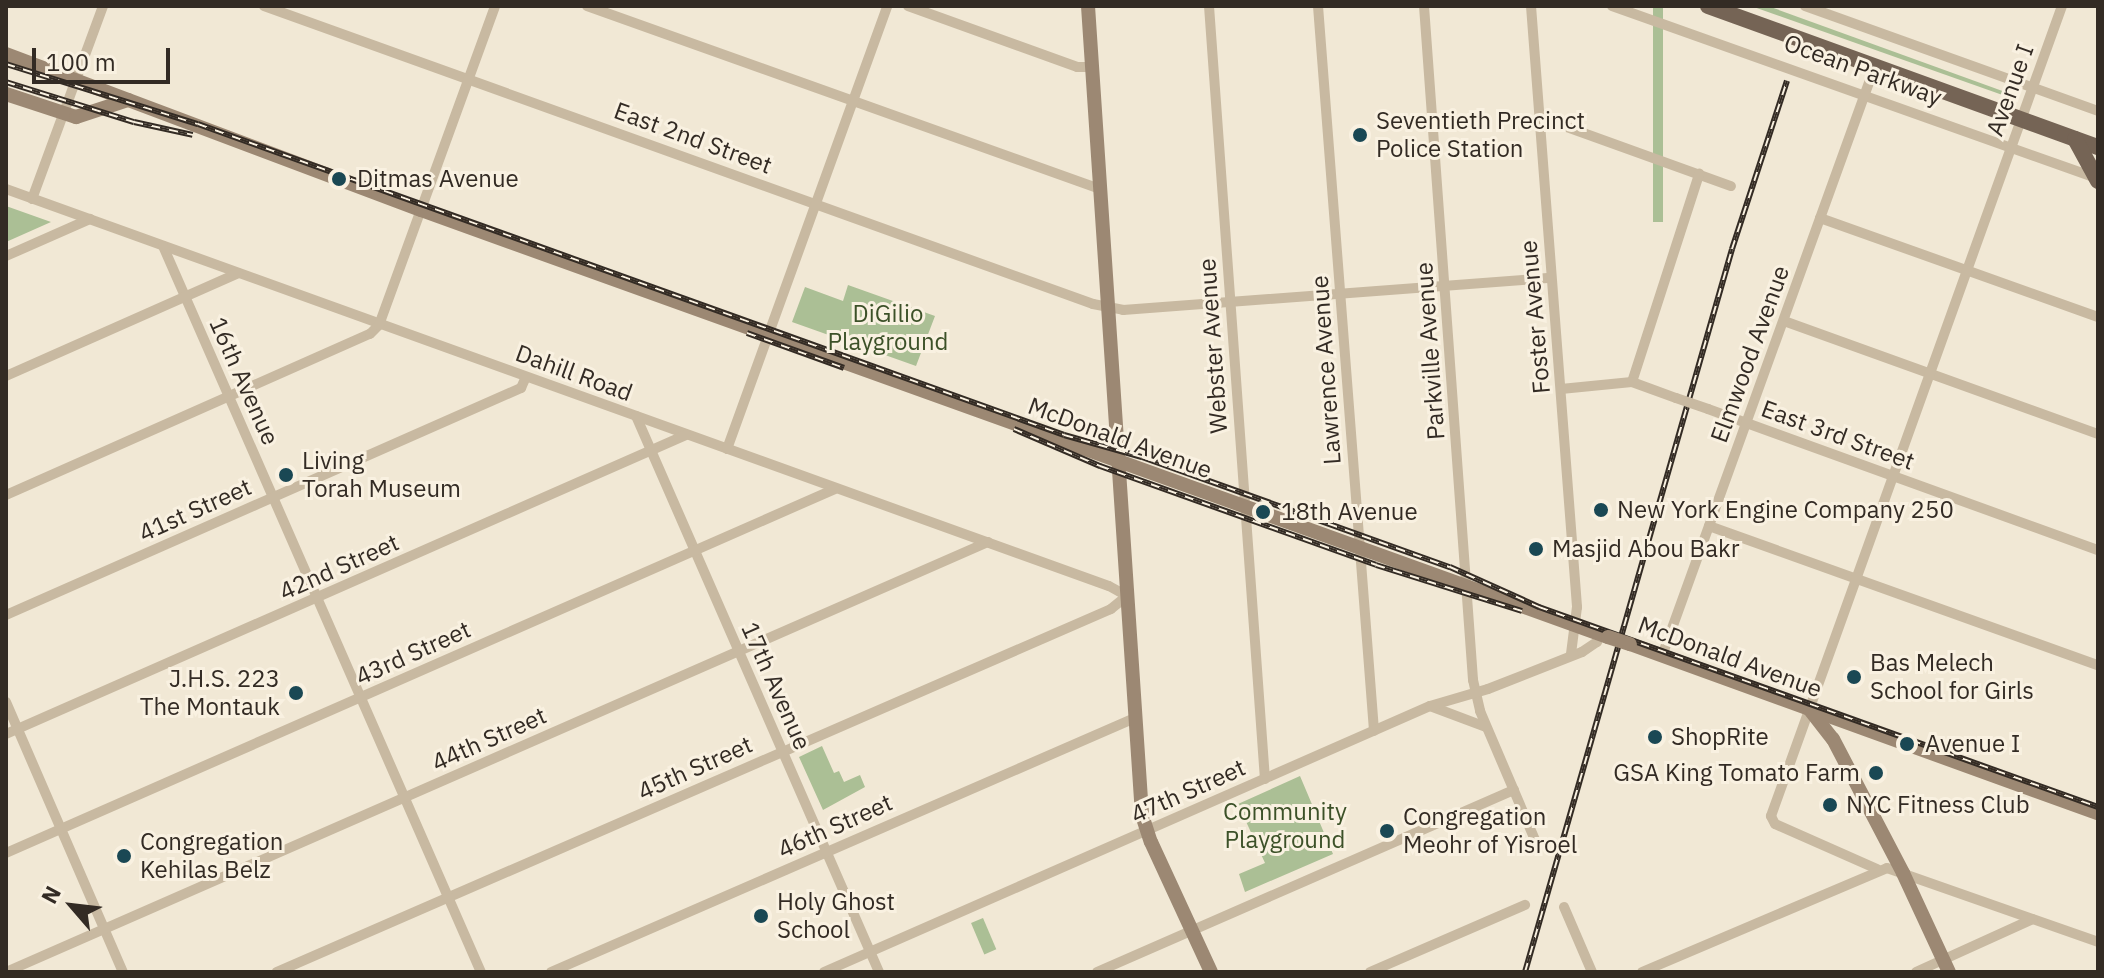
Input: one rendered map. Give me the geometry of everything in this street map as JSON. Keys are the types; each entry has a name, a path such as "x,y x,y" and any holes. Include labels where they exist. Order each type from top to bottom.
{"main road":[{"path":"1088,6 1135,718 1147,831 1211,972"},
{"name":"Ocean Parkway","path":"1708,6 2098,147"},
{"name":"McDonald Avenue","path":"6,54 421,210 2098,813"},
{"path":"6,94 76,117 128,100"},
{"path":"2075,139 2097,180"},
{"path":"1809,710 1833,739 1903,873 1947,966"}],"street":[{"path":"32,199 103,6"},
{"name":"East 2nd Street","path":"264,6 1108,307 1123,310 1551,278"},
{"path":"6,495 365,338 379,325 495,6"},
{"path":"587,6 1100,189"},
{"path":"727,449 887,6"},
{"path":"908,6 1077,67 1092,67"},
{"name":"Webster Avenue","path":"1209,6 1265,779"},
{"name":"Lawrence Avenue","path":"1318,6 1374,731"},
{"name":"Parkville Avenue","path":"1424,6 1475,693 1486,727 1535,840"},
{"name":"Foster Avenue","path":"1531,6 1577,607 1575,625"},
{"name":"Ocean Parkway","path":"1612,6 2097,180"},
{"name":"Ocean Parkway","path":"1805,6 2098,111"},
{"name":"Avenue I","path":"1877,869 1771,821 2062,6"},
{"name":"Elmwood Avenue","path":"1662,656 1875,66"},
{"path":"1539,117 1731,186"},
{"path":"1632,382 1699,174"},
{"name":"Dahill Road","path":"6,189 988,542 1127,596"},
{"path":"1820,218 2098,317"},
{"path":"6,256 90,219"},
{"name":"16th Avenue","path":"163,246 481,972"},
{"path":"6,376 238,273"},
{"path":"1784,321 2098,434"},
{"name":"41st Street","path":"6,615 521,388 526,377"},
{"name":"East 3rd Street","path":"1561,389 1632,382 2098,550"},
{"name":"17th Avenue","path":"636,416 879,972"},
{"name":"42nd Street","path":"6,734 686,435"},
{"name":"43rd Street","path":"6,853 835,489"},
{"path":"1709,526 2098,665"},
{"name":"44th Street","path":"6,972 988,542"},
{"name":"45th Street","path":"277,972 1111,609 1127,596"},
{"path":"1571,654 1575,625"},
{"name":"47th Street","path":"824,972 1430,706 1475,693 1591,648 1604,635"},
{"path":"6,702 123,972"},
{"path":"1430,706 1486,727"},
{"name":"46th Street","path":"551,972 1135,718"},
{"path":"1097,972 1514,790"},
{"path":"1642,972 1877,869 1903,873 2098,942"},
{"path":"1370,972 1525,905"},
{"path":"1564,907 1592,972"},
{"path":"1916,972 1947,966 2033,919"}],"green space":[{"path":"1653,6 1663,6 1663,222 1653,222"},
{"path":"1751,6 1768,6 2008,93 2011,98"},
{"path":"6,206 51,222 6,242"},
{"name":"DiGilio Playground","path":"848,285 935,316 916,366 792,322 805,287 843,301"},
{"path":"822,746 834,773 839,771 844,782 860,775 865,787 823,810 799,757"},
{"name":"Community Playground","path":"1300,776 1333,854 1245,892 1239,874 1265,863 1238,804"},
{"path":"983,918 996,949 984,954 971,923"}],"railway":[{"path":"6,64 198,124 1064,435 1142,457 1450,567 1539,607 2098,807"},
{"path":"1525,972 1732,249 1787,81"},
{"path":"6,82 134,122 193,135"},
{"path":"747,333 844,368"},
{"path":"1014,429 1100,466 1376,565 1522,611"}],"place":[{"name":"Seventieth Precinct Police Station","path":"1360,135"},
{"name":"Ditmas Avenue","path":"339,179"},
{"name":"Living Torah Museum","path":"286,475"},
{"name":"New York Engine Company 250","path":"1601,510"},
{"name":"18th Avenue","path":"1263,512"},
{"name":"Masjid Abou Bakr","path":"1536,549"},
{"name":"Bas Melech School for Girls","path":"1854,677"},
{"name":"J.H.S. 223 The Montauk","path":"296,693"},
{"name":"ShopRite","path":"1655,737"},
{"name":"Avenue I","path":"1907,744"},
{"name":"GSA King Tomato Farm","path":"1876,773"},
{"name":"NYC Fitness Club","path":"1830,805"},
{"name":"Congregation Meohr of Yisroel","path":"1387,831"},
{"name":"Congregation Kehilas Belz","path":"124,856"},
{"name":"Holy Ghost School","path":"761,916"}]}
